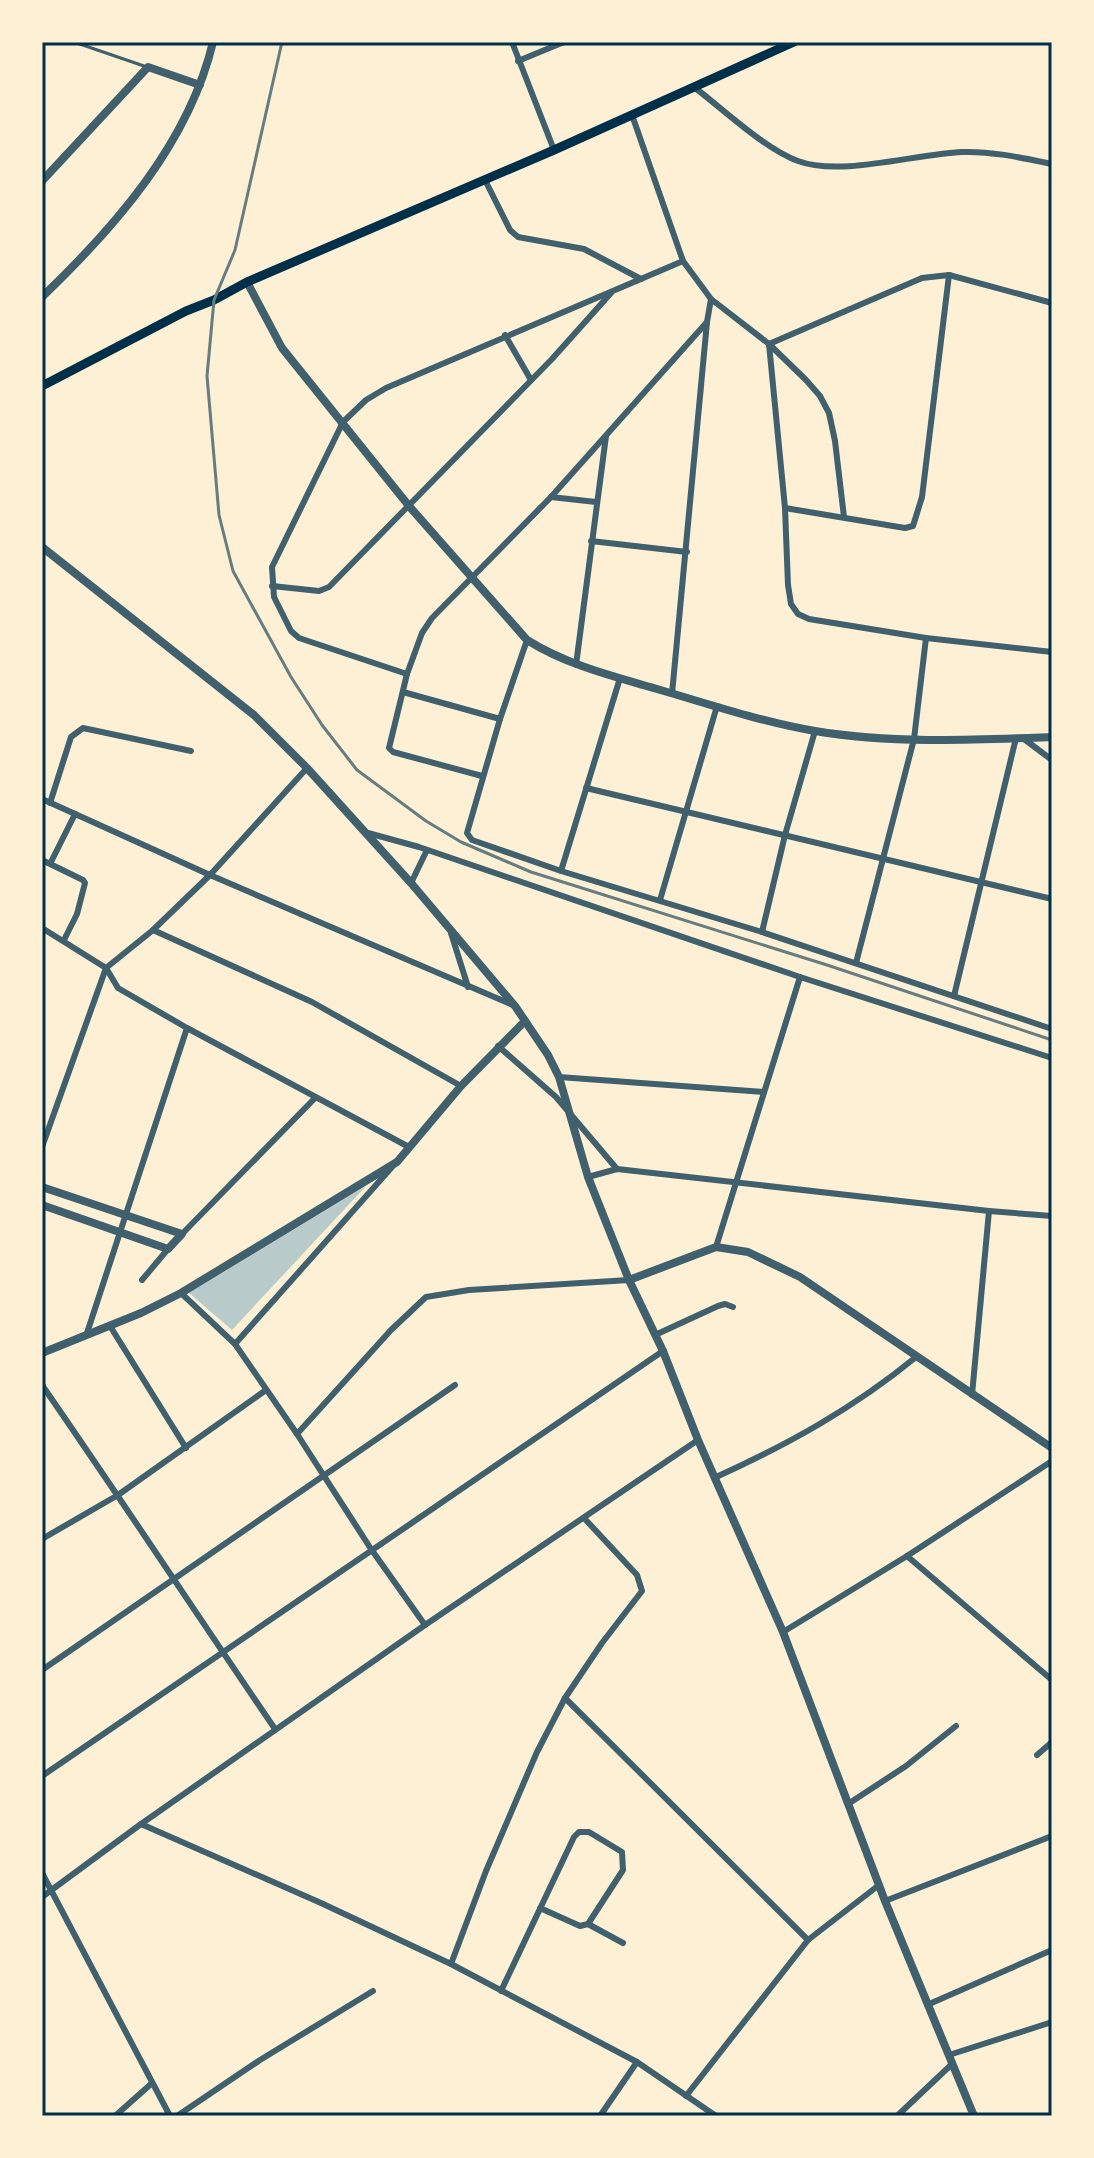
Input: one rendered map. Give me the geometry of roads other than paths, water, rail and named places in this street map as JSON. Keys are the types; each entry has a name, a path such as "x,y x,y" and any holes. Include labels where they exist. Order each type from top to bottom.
{"main road":[{"path":"42,386 247,282 554,150 794,42"}],"street":[{"path":"42,297 106,231 142,187 200,85 213,42"},
{"path":"512,42 554,150"},
{"path":"518,61 564,42"},
{"path":"42,181 148,67 200,85"},
{"path":"694,87 775,149 816,166 837,167 961,152 987,152 1052,164"},
{"path":"632,115 683,261 711,299 769,344 806,380 829,413 844,517"},
{"path":"485,180 510,230 518,237 584,249 641,279"},
{"path":"407,674 299,638 291,631 279,609 272,586 272,567 343,422 366,400 386,388 683,261"},
{"path":"769,344 922,278 949,275 1052,303"},
{"path":"785,508 905,528 913,526 922,497 949,275"},
{"path":"247,282 282,348 409,506 527,640 549,653 576,665 672,694 815,731 914,739 1052,737"},
{"path":"272,586 319,591 329,587 614,291"},
{"path":"672,694 711,299"},
{"path":"482,776 393,752 389,748 407,674 422,633 432,618 551,497 707,322"},
{"path":"505,335 531,380"},
{"path":"769,344 785,508 788,585 791,604 798,614 809,619 926,638 1052,652"},
{"path":"576,665 606,436"},
{"path":"551,497 596,502"},
{"path":"591,541 687,552"},
{"path":"42,547 254,715 307,768 411,883 515,1006 559,1077 588,1177 629,1280 663,1351 714,1478 783,1632 885,1901 974,2116"},
{"path":"856,963 914,739 926,638"},
{"path":"527,640 482,776 467,834 472,840 1051,1026"},
{"path":"561,871 620,678"},
{"path":"403,692 500,719"},
{"path":"660,900 717,706"},
{"path":"50,803 71,737 83,728 191,751"},
{"path":"762,932 785,835 815,731"},
{"path":"1020,738 1052,760"},
{"path":"954,996 1020,738"},
{"path":"42,1147 106,968 153,930 210,875 307,768"},
{"path":"586,788 1052,899"},
{"path":"42,799 515,1006"},
{"path":"51,862 75,814"},
{"path":"367,833 427,850 800,977 1052,1058"},
{"path":"411,883 427,850"},
{"path":"42,860 51,862 85,883 77,914 64,940"},
{"path":"42,928 106,968 118,988 409,1147"},
{"path":"153,930 312,1002 461,1086"},
{"path":"451,933 468,987"},
{"path":"716,1247 800,977"},
{"path":"235,1344 461,1086 525,1021"},
{"path":"87,1333 187,1028"},
{"path":"498,1046 567,1109 617,1169"},
{"path":"559,1077 764,1092"},
{"path":"142,1280 182,1234 315,1098"},
{"path":"42,1353 181,1293 397,1162"},
{"path":"588,1177 617,1169 1052,1216"},
{"path":"42,1187 182,1234"},
{"path":"42,1205 168,1249"},
{"path":"972,1396 989,1211"},
{"path":"297,1434 391,1330 426,1297 469,1290 629,1280 716,1247 748,1252 800,1277 1052,1448"},
{"path":"181,1293 235,1344 425,1625"},
{"path":"655,1335 718,1306 725,1304 733,1307"},
{"path":"110,1326 186,1448"},
{"path":"42,1776 663,1351"},
{"path":"714,1478 816,1428 877,1389 916,1357"},
{"path":"42,1385 275,1729"},
{"path":"42,1670 455,1385"},
{"path":"42,1539 118,1495 266,1390"},
{"path":"42,1897 275,1729 698,1440"},
{"path":"783,1632 1052,1461"},
{"path":"451,1964 537,1752 565,1698 602,1643 640,1598 642,1585 637,1575 584,1518"},
{"path":"907,1556 1052,1680"},
{"path":"565,1698 808,1940"},
{"path":"848,1804 898,1772 956,1726"},
{"path":"1037,1755 1052,1742"},
{"path":"141,1824 451,1964 637,2062 716,2116"},
{"path":"501,1991 579,1832 589,1832 622,1852 624,1864 588,1924"},
{"path":"885,1901 1052,1836"},
{"path":"42,1873 170,2116"},
{"path":"686,2096 808,1940 879,1885"},
{"path":"540,1908 580,1926 588,1924 623,1943"},
{"path":"927,2005 1052,1950"},
{"path":"177,2116 260,2060 373,1991"},
{"path":"897,2116 950,2059 1052,2022"},
{"path":"600,2116 637,2062"},
{"path":"115,2116 151,2084"}],"lane":[{"path":"74,42 148,67"}],"railway":[{"path":"282,42 235,250 214,300 207,376 219,515 233,571 291,677 322,725 357,770 426,821 461,842 531,872 1052,1040"}]}
